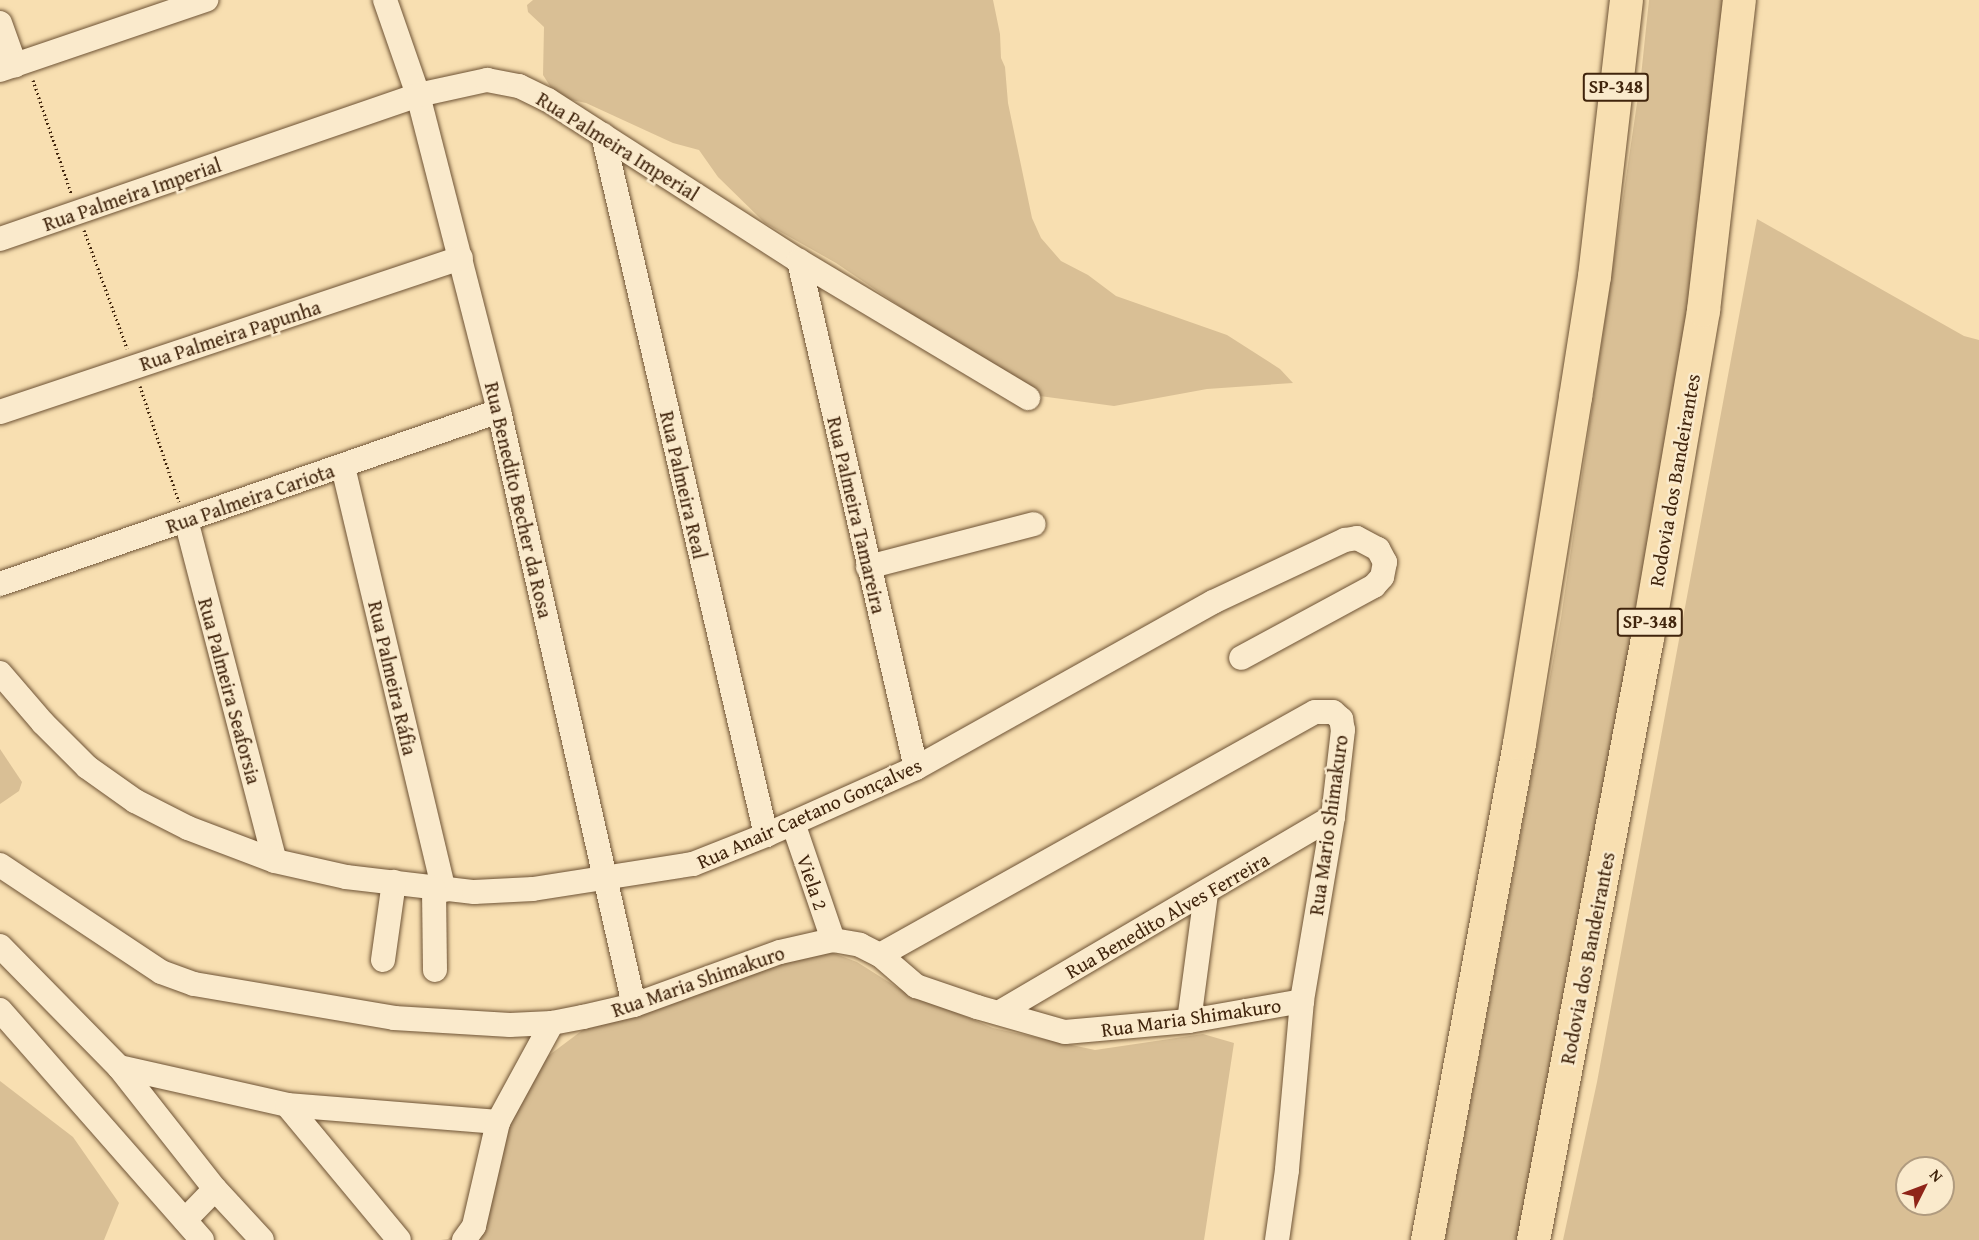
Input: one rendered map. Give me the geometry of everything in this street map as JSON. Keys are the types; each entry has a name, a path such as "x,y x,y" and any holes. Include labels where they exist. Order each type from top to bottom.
{"highway":[{"path":"1606,175 1613,0"},
{"name":"SP-348","path":"1427,1236 1521,732 1581,364 1626,0"},
{"name":"Rodovia dos Bandeirantes","path":"1533,1240 1647,638 1703,310 1739,0"}],"street":[{"name":"Rua Benedito Becher da Rosa","path":"385,0 418,95 499,411 607,877 634,1005"},
{"path":"0,23 14,65 194,2"},
{"name":"Rua Palmeira Imperial","path":"0,239 418,95 487,80 519,86 548,100 799,261 1028,398"},
{"name":"Rua Palmeira Real","path":"603,135 766,835"},
{"name":"Rua Palmeira Papunha","path":"0,412 461,258"},
{"name":"Rua Palmeira Tamareira","path":"799,261 916,768"},
{"name":"Rua Palmeira Cariota","path":"0,584 499,411"},
{"name":"Rua Palmeira Ráfia","path":"343,466 439,889 435,970"},
{"name":"Rua Palmeira Seaforsia","path":"186,520 275,861"},
{"path":"868,567 1034,524"},
{"name":"Rua Anair Caetano Gonçalves","path":"0,673 43,723 87,767 135,801 188,828 275,861 346,877 474,892 533,889 693,864 766,835 916,768 1213,602 1345,540 1357,538 1378,549 1385,562 1382,577 1374,586 1241,658"},
{"name":"Rua Mario Shimakuro","path":"880,955 1315,712 1324,710 1333,712 1341,719 1343,730 1333,816 1302,1001 1287,1170 1277,1240"},
{"name":"Rua Benedito Alves Ferreira","path":"1000,1012 1206,893 1333,816"},
{"name":"Viela 2","path":"793,823 833,940"},
{"name":"Rua Maria Shimakuro","path":"0,866 161,972 194,984 394,1018 510,1025 552,1023 634,1005 780,952 833,940 860,945 880,955 916,987 1065,1032 1189,1021 1302,1001"},
{"path":"383,960 394,882"},
{"path":"1189,1021 1206,893"},
{"path":"0,946 119,1067 215,1189 262,1240"},
{"path":"0,1010 202,1240"},
{"path":"464,1240 474,1226 498,1122 552,1023"},
{"path":"119,1067 287,1105 498,1122"},
{"path":"287,1105 399,1240"},
{"path":"185,1220 215,1189"}],"path":[{"path":"14,65 78,213 186,520"}],"shaded area":[{"path":"533,0 993,0 1000,34 1001,58 1005,67 1008,103 1032,218 1041,238 1061,261 1088,275 1116,296 1227,335 1280,369 1293,383 1207,389 1114,406 1025,394 967,367 901,307 836,263 765,223 718,177 699,150 673,143 586,103 557,97 543,75 544,27 528,12 527,5"},
{"path":"1649,0 1726,0 1697,269 1568,1005 1519,1240 1445,1240 1561,618 1641,76"},
{"path":"1757,219 1964,336 1979,340 1979,1240 1563,1240 1597,1082"},
{"path":"0,749 22,782 19,791 0,804"},
{"path":"825,950 857,962 898,988 993,1028 1095,1050 1203,1034 1234,1043 1204,1240 441,1240 448,1239 467,1224 514,1073 548,1056 596,1020"},
{"path":"0,1081 73,1137 119,1203 104,1240 0,1240"}]}
